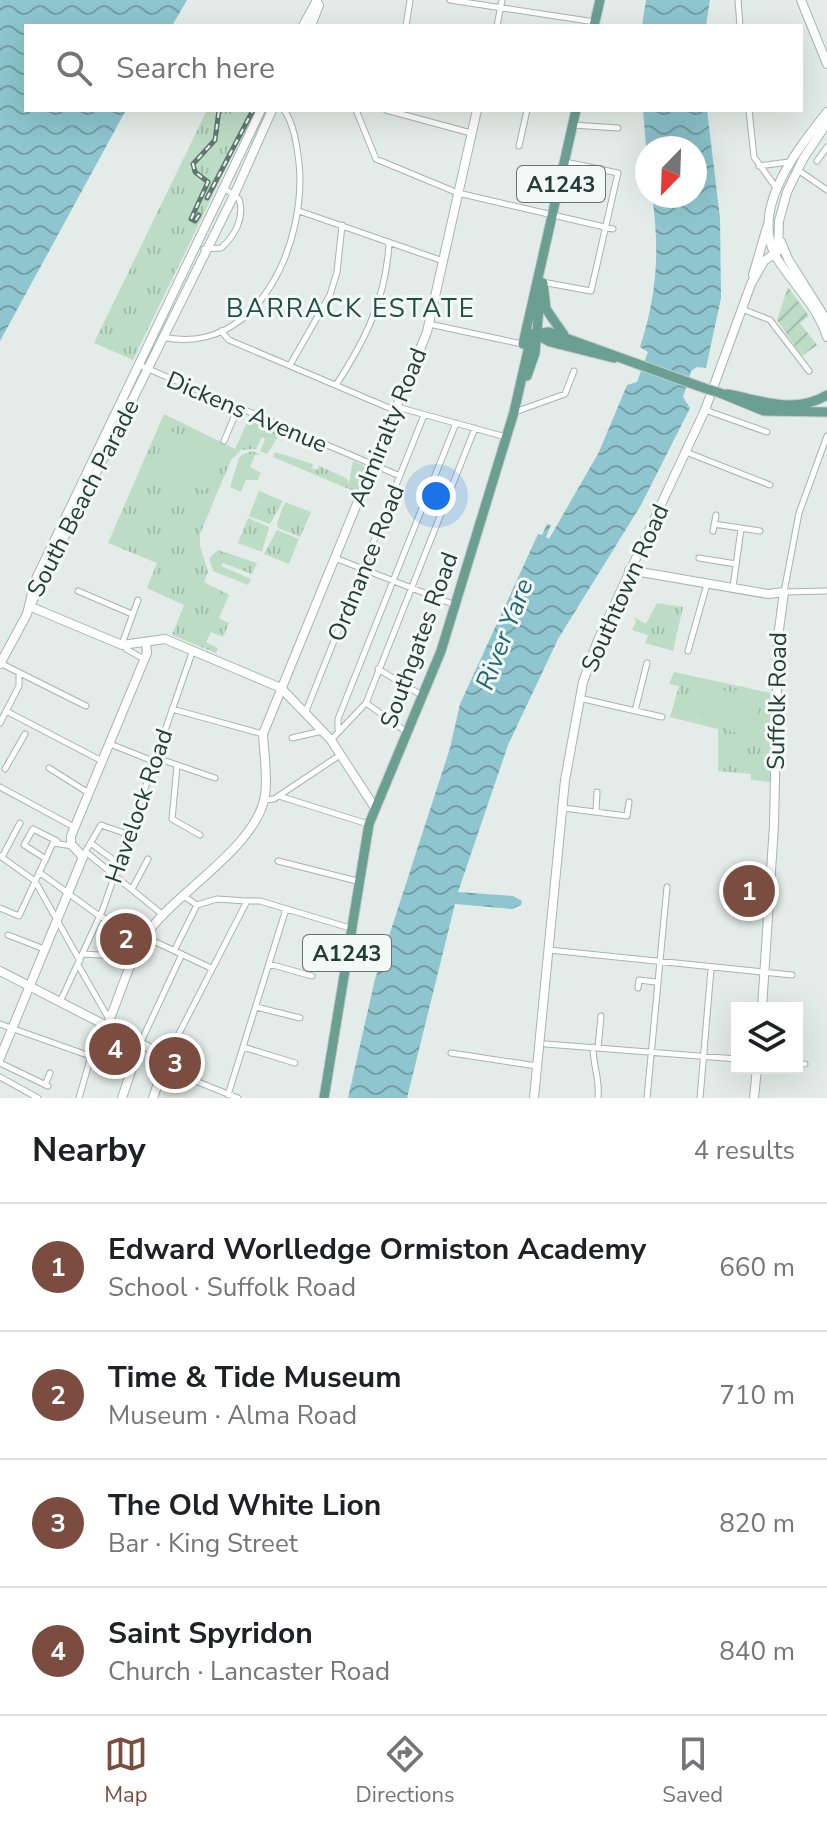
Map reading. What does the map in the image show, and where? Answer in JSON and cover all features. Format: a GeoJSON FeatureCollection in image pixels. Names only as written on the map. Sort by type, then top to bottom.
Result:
{"type":"FeatureCollection","features":[{"type":"Feature","properties":{"kind":"main road"},"geometry":{"type":"LineString","coordinates":[[594,24],[600,0]]}},
{"type":"Feature","properties":{"kind":"main road","name":"A1243"},"geometry":{"type":"LineString","coordinates":[[506,437],[535,334],[544,258],[576,112]]}},
{"type":"Feature","properties":{"kind":"main road"},"geometry":{"type":"LineString","coordinates":[[540,282],[550,320],[570,339]]}},
{"type":"Feature","properties":{"kind":"main road","name":"A1243"},"geometry":{"type":"LineString","coordinates":[[532,347],[529,320],[540,282]]}},
{"type":"Feature","properties":{"kind":"main road","name":"A1243"},"geometry":{"type":"LineString","coordinates":[[529,320],[535,334]]}},
{"type":"Feature","properties":{"kind":"main road"},"geometry":{"type":"LineString","coordinates":[[535,334],[543,331],[570,339],[764,411],[827,412]]}},
{"type":"Feature","properties":{"kind":"main road"},"geometry":{"type":"LineString","coordinates":[[535,334],[550,342],[621,359]]}},
{"type":"Feature","properties":{"kind":"main road"},"geometry":{"type":"LineString","coordinates":[[532,347],[550,342]]}},
{"type":"Feature","properties":{"kind":"main road"},"geometry":{"type":"LineString","coordinates":[[720,393],[781,405],[803,404],[827,395]]}},
{"type":"Feature","properties":{"kind":"main road","name":"Southgates Road"},"geometry":{"type":"LineString","coordinates":[[375,808],[423,696],[455,605],[506,437]]}},
{"type":"Feature","properties":{"kind":"main road","name":"A1243"},"geometry":{"type":"LineString","coordinates":[[324,1098],[340,1016],[357,881],[375,808]]}},
{"type":"Feature","properties":{"kind":"street"},"geometry":{"type":"LineString","coordinates":[[304,24],[319,0]]}},
{"type":"Feature","properties":{"kind":"street"},"geometry":{"type":"LineString","coordinates":[[312,24],[319,0]]}},
{"type":"Feature","properties":{"kind":"street"},"geometry":{"type":"LineString","coordinates":[[406,24],[410,0]]}},
{"type":"Feature","properties":{"kind":"street"},"geometry":{"type":"LineString","coordinates":[[450,0],[594,24]]}},
{"type":"Feature","properties":{"kind":"street"},"geometry":{"type":"LineString","coordinates":[[497,24],[502,0]]}},
{"type":"Feature","properties":{"kind":"street"},"geometry":{"type":"LineString","coordinates":[[738,0],[740,24]]}},
{"type":"Feature","properties":{"kind":"street"},"geometry":{"type":"LineString","coordinates":[[805,1],[827,64]]}},
{"type":"Feature","properties":{"kind":"street","name":"South Beach Parade"},"geometry":{"type":"LineString","coordinates":[[159,335],[196,245],[260,112]]}},
{"type":"Feature","properties":{"kind":"street","name":"South Beach Parade"},"geometry":{"type":"LineString","coordinates":[[0,664],[29,606],[35,581],[159,335],[235,193],[271,112]]}},
{"type":"Feature","properties":{"kind":"street"},"geometry":{"type":"LineString","coordinates":[[159,335],[188,341],[221,331],[254,305],[275,281],[289,254],[299,211],[298,154],[285,112]]}},
{"type":"Feature","properties":{"kind":"street"},"geometry":{"type":"LineString","coordinates":[[357,112],[372,157],[458,193],[613,229]]}},
{"type":"Feature","properties":{"kind":"street"},"geometry":{"type":"LineString","coordinates":[[393,112],[472,133]]}},
{"type":"Feature","properties":{"kind":"street","name":"Admiralty Road"},"geometry":{"type":"LineString","coordinates":[[263,734],[429,324],[477,112]]}},
{"type":"Feature","properties":{"kind":"street"},"geometry":{"type":"LineString","coordinates":[[519,146],[527,112]]}},
{"type":"Feature","properties":{"kind":"street"},"geometry":{"type":"LineString","coordinates":[[749,112],[758,166],[778,191]]}},
{"type":"Feature","properties":{"kind":"street","name":"Southtown Road"},"geometry":{"type":"LineString","coordinates":[[534,1098],[562,808],[579,698],[598,640],[705,410],[742,309],[789,162],[827,112]]}},
{"type":"Feature","properties":{"kind":"street"},"geometry":{"type":"LineString","coordinates":[[775,252],[780,237],[781,210],[797,170],[827,123]]}},
{"type":"Feature","properties":{"kind":"street"},"geometry":{"type":"LineString","coordinates":[[573,125],[618,128]]}},
{"type":"Feature","properties":{"kind":"street"},"geometry":{"type":"LineString","coordinates":[[817,161],[827,147]]}},
{"type":"Feature","properties":{"kind":"street"},"geometry":{"type":"LineString","coordinates":[[540,282],[591,291],[618,173],[565,162]]}},
{"type":"Feature","properties":{"kind":"street"},"geometry":{"type":"LineString","coordinates":[[758,166],[766,168],[789,162]]}},
{"type":"Feature","properties":{"kind":"street"},"geometry":{"type":"LineString","coordinates":[[797,170],[827,190]]}},
{"type":"Feature","properties":{"kind":"street"},"geometry":{"type":"LineString","coordinates":[[224,188],[235,193]]}},
{"type":"Feature","properties":{"kind":"street","name":"South Beach Parade"},"geometry":{"type":"LineString","coordinates":[[206,250],[221,248],[234,234],[242,210],[235,193]]}},
{"type":"Feature","properties":{"kind":"street"},"geometry":{"type":"LineString","coordinates":[[299,211],[443,261]]}},
{"type":"Feature","properties":{"kind":"street"},"geometry":{"type":"LineString","coordinates":[[769,223],[775,252],[812,307],[827,337]]}},
{"type":"Feature","properties":{"kind":"street"},"geometry":{"type":"LineString","coordinates":[[290,365],[330,295],[337,272],[342,225]]}},
{"type":"Feature","properties":{"kind":"street"},"geometry":{"type":"LineString","coordinates":[[780,237],[788,259],[827,321]]}},
{"type":"Feature","properties":{"kind":"street"},"geometry":{"type":"LineString","coordinates":[[336,385],[360,348],[379,307],[389,243]]}},
{"type":"Feature","properties":{"kind":"street"},"geometry":{"type":"LineString","coordinates":[[196,245],[206,250]]}},
{"type":"Feature","properties":{"kind":"street"},"geometry":{"type":"LineString","coordinates":[[775,252],[788,259]]}},
{"type":"Feature","properties":{"kind":"street","name":"Southtown Road"},"geometry":{"type":"LineString","coordinates":[[752,279],[764,261],[775,252]]}},
{"type":"Feature","properties":{"kind":"street"},"geometry":{"type":"LineString","coordinates":[[742,309],[770,320],[801,366],[809,371]]}},
{"type":"Feature","properties":{"kind":"street"},"geometry":{"type":"LineString","coordinates":[[429,324],[532,347]]}},
{"type":"Feature","properties":{"kind":"street"},"geometry":{"type":"LineString","coordinates":[[221,331],[229,340],[395,408],[506,437]]}},
{"type":"Feature","properties":{"kind":"street","name":"Dickens Avenue"},"geometry":{"type":"LineString","coordinates":[[143,367],[400,476]]}},
{"type":"Feature","properties":{"kind":"street"},"geometry":{"type":"LineString","coordinates":[[514,409],[565,394],[574,371]]}},
{"type":"Feature","properties":{"kind":"street"},"geometry":{"type":"LineString","coordinates":[[224,441],[238,408]]}},
{"type":"Feature","properties":{"kind":"street"},"geometry":{"type":"LineString","coordinates":[[705,410],[766,432]]}},
{"type":"Feature","properties":{"kind":"street","name":"Ordnance Road"},"geometry":{"type":"LineString","coordinates":[[306,711],[424,415]]}},
{"type":"Feature","properties":{"kind":"street"},"geometry":{"type":"LineString","coordinates":[[338,729],[338,719],[456,423]]}},
{"type":"Feature","properties":{"kind":"street"},"geometry":{"type":"LineString","coordinates":[[331,740],[338,729],[366,703],[475,428]]}},
{"type":"Feature","properties":{"kind":"street","name":"Suffolk Road"},"geometry":{"type":"LineString","coordinates":[[762,1002],[774,825],[778,637],[796,522],[827,436]]}},
{"type":"Feature","properties":{"kind":"street"},"geometry":{"type":"LineString","coordinates":[[686,452],[770,485]]}},
{"type":"Feature","properties":{"kind":"street"},"geometry":{"type":"LineString","coordinates":[[716,515],[714,528],[760,531]]}},
{"type":"Feature","properties":{"kind":"street"},"geometry":{"type":"LineString","coordinates":[[733,588],[741,529]]}},
{"type":"Feature","properties":{"kind":"street"},"geometry":{"type":"LineString","coordinates":[[709,560],[711,551]]}},
{"type":"Feature","properties":{"kind":"street"},"geometry":{"type":"LineString","coordinates":[[334,558],[455,605]]}},
{"type":"Feature","properties":{"kind":"street"},"geometry":{"type":"LineString","coordinates":[[699,558],[736,564]]}},
{"type":"Feature","properties":{"kind":"street"},"geometry":{"type":"LineString","coordinates":[[629,570],[768,594],[827,591]]}},
{"type":"Feature","properties":{"kind":"street"},"geometry":{"type":"LineString","coordinates":[[688,651],[707,583]]}},
{"type":"Feature","properties":{"kind":"street"},"geometry":{"type":"LineString","coordinates":[[78,591],[132,614]]}},
{"type":"Feature","properties":{"kind":"street"},"geometry":{"type":"LineString","coordinates":[[123,645],[138,600]]}},
{"type":"Feature","properties":{"kind":"street"},"geometry":{"type":"LineString","coordinates":[[29,606],[123,645],[145,659]]}},
{"type":"Feature","properties":{"kind":"street"},"geometry":{"type":"LineString","coordinates":[[123,645],[164,639],[281,688],[324,731],[375,808]]}},
{"type":"Feature","properties":{"kind":"street"},"geometry":{"type":"LineString","coordinates":[[74,847],[71,836],[74,827],[145,659],[146,642]]}},
{"type":"Feature","properties":{"kind":"street","name":"Havelock Road"},"geometry":{"type":"LineString","coordinates":[[60,1003],[100,917],[193,650]]}},
{"type":"Feature","properties":{"kind":"street"},"geometry":{"type":"LineString","coordinates":[[635,711],[647,663]]}},
{"type":"Feature","properties":{"kind":"street"},"geometry":{"type":"LineString","coordinates":[[0,664],[19,676],[29,676],[86,706]]}},
{"type":"Feature","properties":{"kind":"street"},"geometry":{"type":"LineString","coordinates":[[378,669],[423,696]]}},
{"type":"Feature","properties":{"kind":"street"},"geometry":{"type":"LineString","coordinates":[[0,723],[19,686],[19,676]]}},
{"type":"Feature","properties":{"kind":"street"},"geometry":{"type":"LineString","coordinates":[[579,698],[662,717]]}},
{"type":"Feature","properties":{"kind":"street"},"geometry":{"type":"LineString","coordinates":[[366,703],[408,733]]}},
{"type":"Feature","properties":{"kind":"street"},"geometry":{"type":"LineString","coordinates":[[79,1098],[90,1056],[145,938],[182,895],[234,847],[264,800],[263,734],[172,709]]}},
{"type":"Feature","properties":{"kind":"street"},"geometry":{"type":"LineString","coordinates":[[6,711],[103,762]]}},
{"type":"Feature","properties":{"kind":"street"},"geometry":{"type":"LineString","coordinates":[[3,772],[31,724]]}},
{"type":"Feature","properties":{"kind":"street"},"geometry":{"type":"LineString","coordinates":[[292,738],[324,731]]}},
{"type":"Feature","properties":{"kind":"street"},"geometry":{"type":"LineString","coordinates":[[110,744],[215,778]]}},
{"type":"Feature","properties":{"kind":"street"},"geometry":{"type":"LineString","coordinates":[[264,800],[279,796],[341,755]]}},
{"type":"Feature","properties":{"kind":"street"},"geometry":{"type":"LineString","coordinates":[[177,766],[172,819],[200,835]]}},
{"type":"Feature","properties":{"kind":"street"},"geometry":{"type":"LineString","coordinates":[[49,768],[87,792]]}},
{"type":"Feature","properties":{"kind":"street"},"geometry":{"type":"LineString","coordinates":[[0,787],[74,827]]}},
{"type":"Feature","properties":{"kind":"street"},"geometry":{"type":"LineString","coordinates":[[596,812],[597,792]]}},
{"type":"Feature","properties":{"kind":"street"},"geometry":{"type":"LineString","coordinates":[[279,796],[369,824]]}},
{"type":"Feature","properties":{"kind":"street"},"geometry":{"type":"LineString","coordinates":[[562,808],[627,816],[629,802]]}},
{"type":"Feature","properties":{"kind":"street"},"geometry":{"type":"LineString","coordinates":[[20,823],[1,856],[35,881],[79,963],[105,1024]]}},
{"type":"Feature","properties":{"kind":"street"},"geometry":{"type":"LineString","coordinates":[[50,1073],[47,1086],[0,1057],[68,893],[101,825],[127,834]]}},
{"type":"Feature","properties":{"kind":"street"},"geometry":{"type":"LineString","coordinates":[[46,859],[24,845],[33,829],[85,854],[163,915]]}},
{"type":"Feature","properties":{"kind":"street"},"geometry":{"type":"LineString","coordinates":[[0,908],[16,917],[53,843],[58,841]]}},
{"type":"Feature","properties":{"kind":"street"},"geometry":{"type":"LineString","coordinates":[[92,844],[119,864]]}},
{"type":"Feature","properties":{"kind":"street"},"geometry":{"type":"LineString","coordinates":[[132,889],[148,859]]}},
{"type":"Feature","properties":{"kind":"street"},"geometry":{"type":"LineString","coordinates":[[278,861],[357,881]]}},
{"type":"Feature","properties":{"kind":"street"},"geometry":{"type":"LineString","coordinates":[[39,872],[100,917],[211,968]]}},
{"type":"Feature","properties":{"kind":"street"},"geometry":{"type":"LineString","coordinates":[[647,1098],[657,964],[667,887]]}},
{"type":"Feature","properties":{"kind":"street"},"geometry":{"type":"LineString","coordinates":[[182,895],[197,905]]}},
{"type":"Feature","properties":{"kind":"street"},"geometry":{"type":"LineString","coordinates":[[175,949],[197,905],[217,899],[260,901],[350,928]]}},
{"type":"Feature","properties":{"kind":"street"},"geometry":{"type":"LineString","coordinates":[[153,1098],[167,1057],[246,902]]}},
{"type":"Feature","properties":{"kind":"street"},"geometry":{"type":"LineString","coordinates":[[163,1068],[234,1097],[243,1047],[286,909]]}},
{"type":"Feature","properties":{"kind":"street"},"geometry":{"type":"LineString","coordinates":[[8,935],[44,949]]}},
{"type":"Feature","properties":{"kind":"street"},"geometry":{"type":"LineString","coordinates":[[549,950],[657,964],[792,975]]}},
{"type":"Feature","properties":{"kind":"street"},"geometry":{"type":"LineString","coordinates":[[83,954],[135,957]]}},
{"type":"Feature","properties":{"kind":"street"},"geometry":{"type":"LineString","coordinates":[[122,1098],[140,1044],[182,954]]}},
{"type":"Feature","properties":{"kind":"street"},"geometry":{"type":"LineString","coordinates":[[269,964],[312,976]]}},
{"type":"Feature","properties":{"kind":"street"},"geometry":{"type":"LineString","coordinates":[[700,1098],[711,969]]}},
{"type":"Feature","properties":{"kind":"street"},"geometry":{"type":"LineString","coordinates":[[0,971],[167,1057]]}},
{"type":"Feature","properties":{"kind":"street"},"geometry":{"type":"LineString","coordinates":[[638,988],[639,980],[656,982]]}},
{"type":"Feature","properties":{"kind":"street"},"geometry":{"type":"LineString","coordinates":[[256,1007],[300,1018]]}},
{"type":"Feature","properties":{"kind":"street"},"geometry":{"type":"LineString","coordinates":[[598,1098],[600,1079],[593,1063],[601,1016]]}},
{"type":"Feature","properties":{"kind":"street"},"geometry":{"type":"LineString","coordinates":[[0,1024],[131,1072]]}},
{"type":"Feature","properties":{"kind":"street"},"geometry":{"type":"LineString","coordinates":[[546,1044],[731,1058]]}},
{"type":"Feature","properties":{"kind":"street"},"geometry":{"type":"LineString","coordinates":[[243,1047],[295,1063]]}},
{"type":"Feature","properties":{"kind":"street"},"geometry":{"type":"LineString","coordinates":[[451,1053],[537,1066]]}},
{"type":"Feature","properties":{"kind":"street"},"geometry":{"type":"LineString","coordinates":[[754,1098],[756,1074]]}},
{"type":"Feature","properties":{"kind":"street"},"geometry":{"type":"LineString","coordinates":[[0,1077],[38,1098]]}},
{"type":"Feature","properties":{"kind":"green space"},"geometry":{"type":"Polygon","coordinates":[[[206,112],[253,112],[133,360],[94,343],[206,112]]]}},
{"type":"Feature","properties":{"kind":"green space"},"geometry":{"type":"Polygon","coordinates":[[[788,287],[809,316],[800,323],[817,345],[802,356],[777,320],[788,287]]]}},
{"type":"Feature","properties":{"kind":"green space"},"geometry":{"type":"Polygon","coordinates":[[[164,414],[235,449],[249,418],[281,432],[267,454],[260,451],[265,439],[262,437],[256,449],[241,450],[231,460],[200,534],[200,546],[208,572],[204,582],[229,595],[219,618],[229,623],[223,637],[211,632],[206,642],[218,648],[216,653],[172,635],[184,605],[147,588],[157,563],[108,543],[164,414]]]}},
{"type":"Feature","properties":{"kind":"green space"},"geometry":{"type":"Polygon","coordinates":[[[168,430],[222,452],[205,491],[152,468],[168,430]]]}},
{"type":"Feature","properties":{"kind":"green space"},"geometry":{"type":"Polygon","coordinates":[[[252,451],[261,455],[255,455],[250,467],[261,473],[258,480],[246,480],[241,492],[230,487],[240,456],[252,451]]]}},
{"type":"Feature","properties":{"kind":"green space"},"geometry":{"type":"Polygon","coordinates":[[[275,452],[313,464],[312,468],[317,470],[319,466],[346,478],[349,483],[353,461],[367,467],[356,492],[273,457],[275,452]]]}},
{"type":"Feature","properties":{"kind":"green space"},"geometry":{"type":"Polygon","coordinates":[[[259,491],[283,501],[270,524],[249,516],[259,491]]]}},
{"type":"Feature","properties":{"kind":"green space"},"geometry":{"type":"Polygon","coordinates":[[[285,502],[311,512],[300,537],[278,528],[285,502]]]}},
{"type":"Feature","properties":{"kind":"green space"},"geometry":{"type":"Polygon","coordinates":[[[248,518],[269,527],[262,552],[238,543],[248,518]]]}},
{"type":"Feature","properties":{"kind":"green space"},"geometry":{"type":"Polygon","coordinates":[[[277,530],[299,539],[289,564],[264,554],[277,530]]]}},
{"type":"Feature","properties":{"kind":"green space"},"geometry":{"type":"Polygon","coordinates":[[[218,550],[257,563],[252,574],[223,563],[221,566],[251,579],[248,585],[213,571],[209,558],[218,550]]]}},
{"type":"Feature","properties":{"kind":"green space"},"geometry":{"type":"Polygon","coordinates":[[[657,603],[683,607],[673,651],[645,643],[648,635],[632,630],[636,622],[634,617],[646,624],[657,603]]]}},
{"type":"Feature","properties":{"kind":"green space"},"geometry":{"type":"Polygon","coordinates":[[[674,672],[771,693],[770,782],[751,780],[751,774],[718,771],[718,729],[670,717],[679,686],[669,684],[674,672]]]}},
{"type":"Feature","properties":{"kind":"green space"},"geometry":{"type":"Polygon","coordinates":[[[691,682],[731,692],[725,719],[685,709],[691,682]]]}},
{"type":"Feature","properties":{"kind":"green space"},"geometry":{"type":"Polygon","coordinates":[[[735,690],[762,696],[753,736],[726,730],[735,690]]]}},
{"type":"Feature","properties":{"kind":"water"},"geometry":{"type":"Polygon","coordinates":[[[0,0],[187,0],[173,24],[24,24],[24,112],[125,112],[0,341],[0,0]]]}},
{"type":"Feature","properties":{"kind":"water"},"geometry":{"type":"Polygon","coordinates":[[[646,0],[710,0],[706,24],[642,24],[646,0]]]}},
{"type":"Feature","properties":{"kind":"water","name":"River Yare"},"geometry":{"type":"Polygon","coordinates":[[[643,112],[707,112],[720,218],[721,298],[706,368],[697,367],[691,371],[683,397],[690,408],[641,505],[558,639],[508,745],[458,892],[513,896],[522,901],[521,905],[512,909],[455,904],[407,1098],[348,1098],[375,979],[450,748],[460,704],[538,534],[542,535],[547,524],[551,525],[546,537],[549,539],[599,452],[627,385],[637,382],[648,352],[640,347],[650,309],[656,235],[653,208],[707,208],[707,136],[645,136],[643,112]]]}},
{"type":"Feature","properties":{"kind":"railway"},"geometry":{"type":"LineString","coordinates":[[199,215],[195,221],[191,219],[208,182],[195,172],[193,164],[215,140],[219,112]]}},
{"type":"Feature","properties":{"kind":"railway"},"geometry":{"type":"LineString","coordinates":[[207,198],[252,112]]}},
{"type":"Feature","properties":{"kind":"place","name":"Edward Worlledge Ormiston Academy"},"geometry":{"type":"Point","coordinates":[749,891]}},
{"type":"Feature","properties":{"kind":"place","name":"Time & Tide Museum"},"geometry":{"type":"Point","coordinates":[126,939]}},
{"type":"Feature","properties":{"kind":"place","name":"Saint Spyridon"},"geometry":{"type":"Point","coordinates":[115,1049]}},
{"type":"Feature","properties":{"kind":"place","name":"The Old White Lion"},"geometry":{"type":"Point","coordinates":[175,1063]}},
{"type":"Feature","properties":{"kind":"district","name":"BARRACK ESTATE"},"geometry":{"type":"Point","coordinates":[351,308]}}]}
